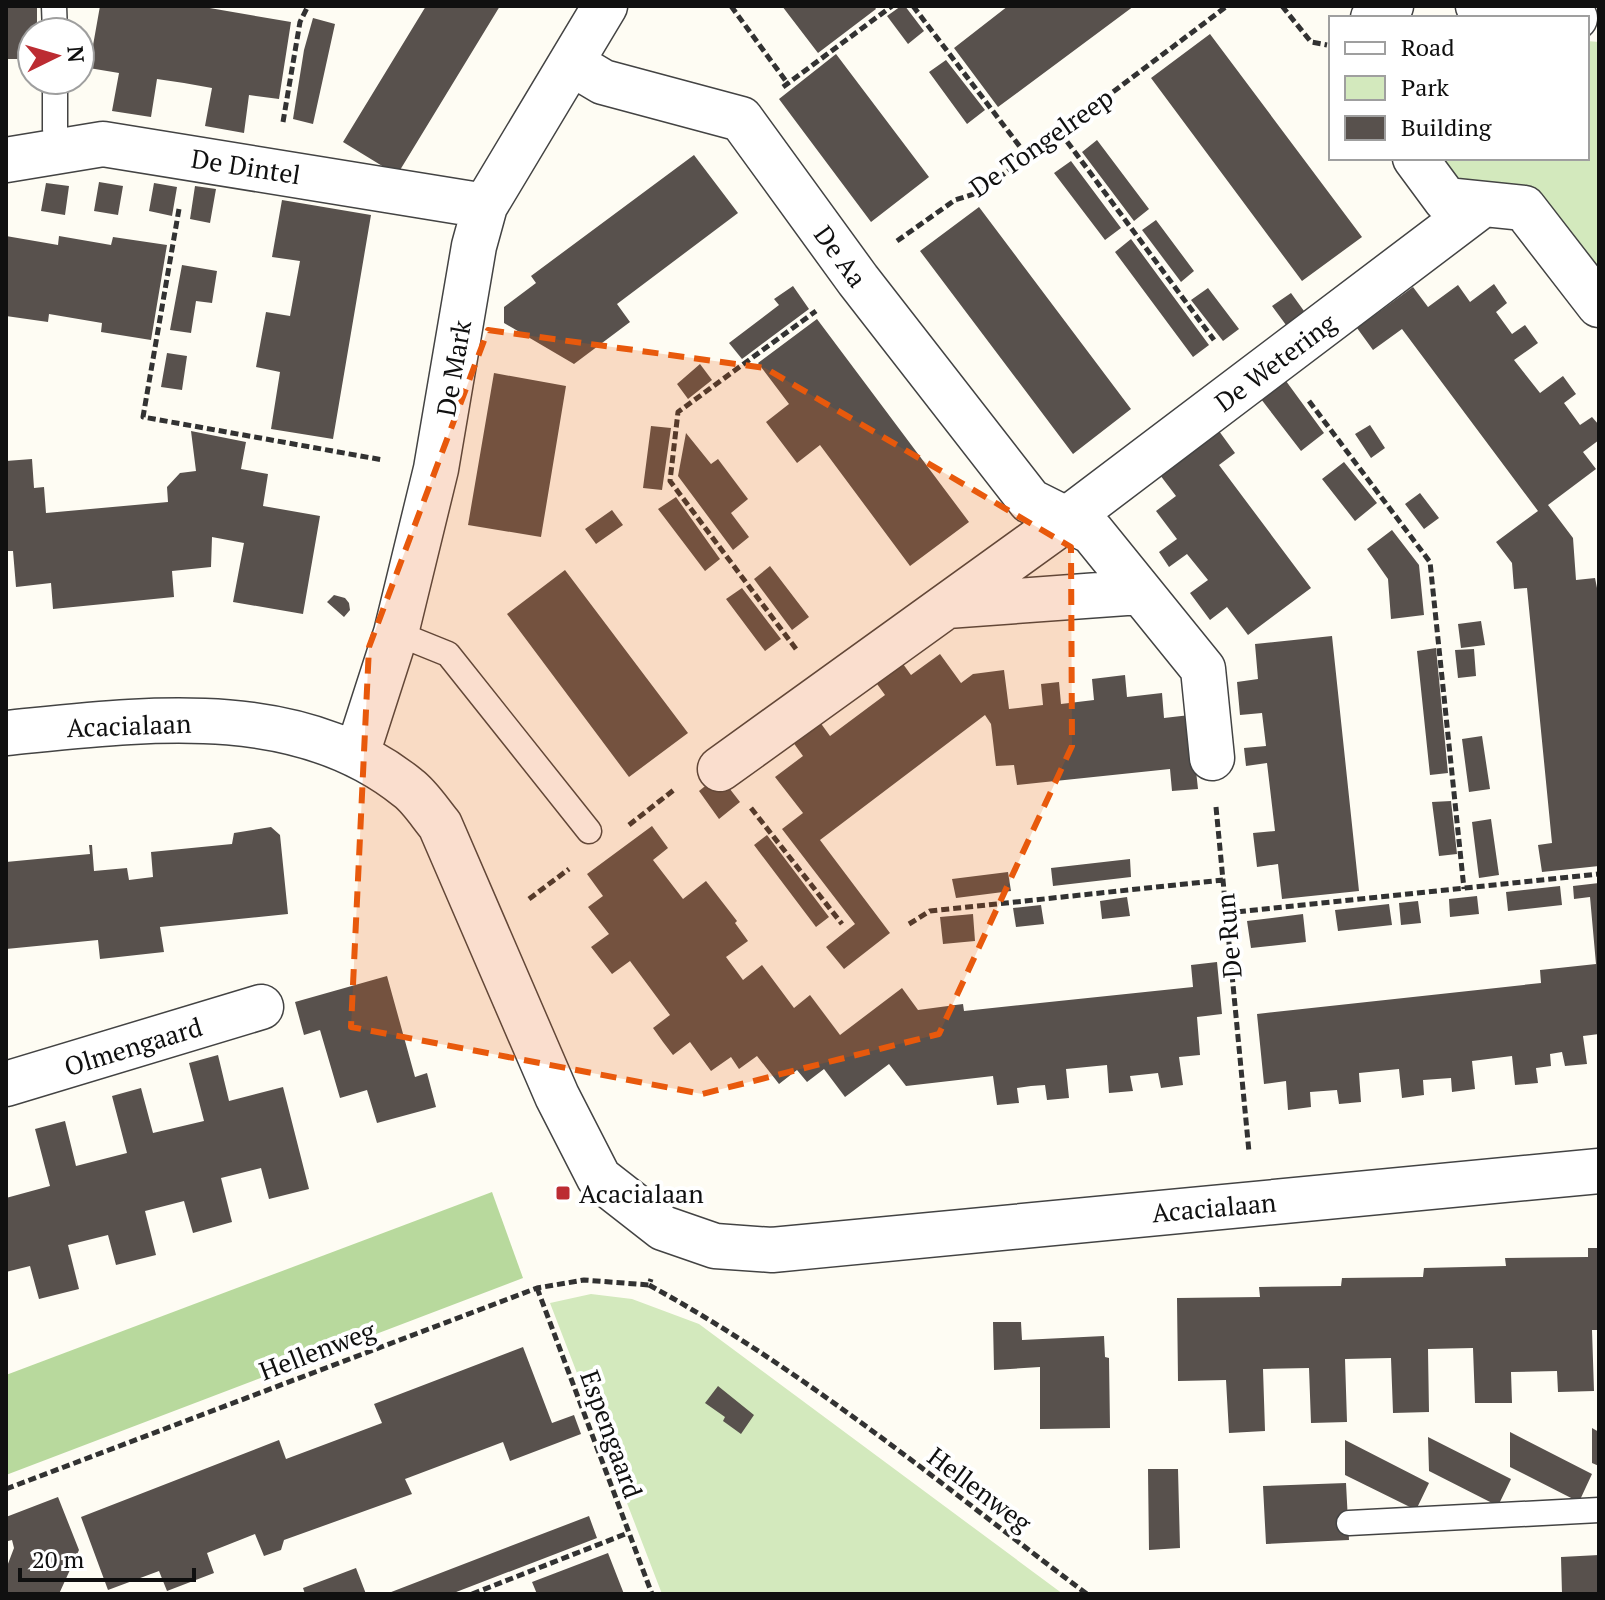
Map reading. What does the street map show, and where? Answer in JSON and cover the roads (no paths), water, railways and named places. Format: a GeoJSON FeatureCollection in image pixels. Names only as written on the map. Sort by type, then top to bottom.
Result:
{"type":"FeatureCollection","features":[{"type":"Feature","properties":{"kind":"street","name":"De Mark"},"geometry":{"type":"LineString","coordinates":[[357,754],[396,633],[436,469],[474,246],[485,206],[605,6]]}},
{"type":"Feature","properties":{"kind":"street"},"geometry":{"type":"LineString","coordinates":[[1478,6],[1559,16]]}},
{"type":"Feature","properties":{"kind":"street","name":"De Aa"},"geometry":{"type":"LineString","coordinates":[[571,63],[603,82],[741,119],[855,276],[1030,501],[1067,519]]}},
{"type":"Feature","properties":{"kind":"street","name":"De Dintel"},"geometry":{"type":"LineString","coordinates":[[6,160],[103,144],[485,206]]}},
{"type":"Feature","properties":{"kind":"street"},"geometry":{"type":"LineString","coordinates":[[1416,160],[1446,200],[1524,208],[1599,305]]}},
{"type":"Feature","properties":{"kind":"street","name":"De Wetering"},"geometry":{"type":"LineString","coordinates":[[720,769],[1067,519],[1482,205]]}},
{"type":"Feature","properties":{"kind":"street"},"geometry":{"type":"LineString","coordinates":[[1067,519],[1092,532],[1203,669],[1212,758]]}},
{"type":"Feature","properties":{"kind":"street"},"geometry":{"type":"LineString","coordinates":[[947,606],[1140,592]]}},
{"type":"Feature","properties":{"kind":"street","name":"Acacialaan"},"geometry":{"type":"LineString","coordinates":[[6,733],[161,719],[241,724],[307,735],[357,754],[409,789],[440,825],[557,1096],[599,1178],[663,1228],[715,1246],[772,1250],[1599,1171]]}},
{"type":"Feature","properties":{"kind":"street","name":"Olmengaard"},"geometry":{"type":"LineString","coordinates":[[6,1084],[261,1007]]}},
{"type":"Feature","properties":{"kind":"lane"},"geometry":{"type":"LineString","coordinates":[[55,96],[58,152]]}},
{"type":"Feature","properties":{"kind":"lane"},"geometry":{"type":"LineString","coordinates":[[396,633],[448,654],[589,831]]}},
{"type":"Feature","properties":{"kind":"lane"},"geometry":{"type":"LineString","coordinates":[[1349,1523],[1599,1510]]}},
{"type":"Feature","properties":{"kind":"place","name":"Acacialaan"},"geometry":{"type":"Point","coordinates":[563,1193]}}]}
